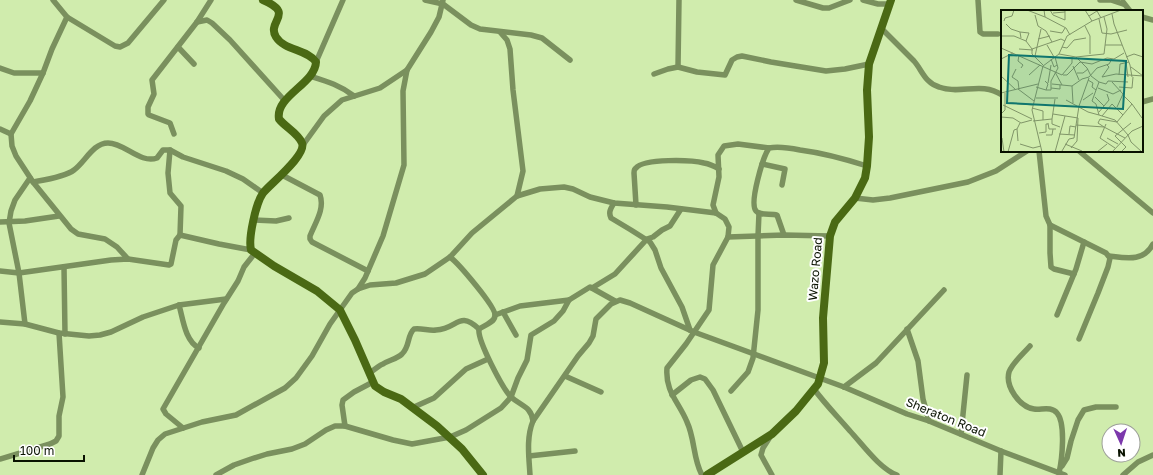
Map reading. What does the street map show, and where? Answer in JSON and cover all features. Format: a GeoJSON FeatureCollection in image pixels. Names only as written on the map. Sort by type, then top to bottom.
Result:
{"type":"FeatureCollection","features":[{"type":"Feature","properties":{"kind":"street"},"geometry":{"type":"LineString","coordinates":[[53,0],[67,17],[115,46],[123,47],[164,0]]}},
{"type":"Feature","properties":{"kind":"street"},"geometry":{"type":"LineString","coordinates":[[174,134],[170,123],[149,115],[147,109],[154,94],[152,80],[197,22],[211,0]]}},
{"type":"Feature","properties":{"kind":"street"},"geometry":{"type":"LineString","coordinates":[[263,0],[275,5],[278,8],[279,13],[274,32],[276,37],[281,42],[310,56],[316,62]]}},
{"type":"Feature","properties":{"kind":"street"},"geometry":{"type":"LineString","coordinates":[[303,145],[300,139],[278,119],[279,110],[285,101],[310,76],[316,66],[316,62],[343,0]]}},
{"type":"Feature","properties":{"kind":"street"},"geometry":{"type":"LineString","coordinates":[[425,0],[443,2],[471,25],[480,29],[539,36],[545,39],[570,60]]}},
{"type":"Feature","properties":{"kind":"street"},"geometry":{"type":"LineString","coordinates":[[678,67],[679,0]]}},
{"type":"Feature","properties":{"kind":"street"},"geometry":{"type":"LineString","coordinates":[[796,0],[823,8],[829,8],[850,0]]}},
{"type":"Feature","properties":{"kind":"street"},"geometry":{"type":"LineString","coordinates":[[863,0],[878,4],[890,2]]}},
{"type":"Feature","properties":{"kind":"street"},"geometry":{"type":"LineString","coordinates":[[978,0],[980,32],[983,34],[998,34]]}},
{"type":"Feature","properties":{"kind":"street"},"geometry":{"type":"LineString","coordinates":[[1100,0],[1123,2],[1129,10]]}},
{"type":"Feature","properties":{"kind":"street"},"geometry":{"type":"LineString","coordinates":[[142,475],[152,448],[165,434],[202,422],[236,415],[285,388],[306,367],[330,324],[352,293],[358,288],[368,271],[383,236],[404,165],[403,90],[407,70],[439,17],[443,2]]}},
{"type":"Feature","properties":{"kind":"street","name":"Wazo Road"},"geometry":{"type":"LineString","coordinates":[[711,474],[772,434],[796,411],[814,390],[820,378],[824,363],[823,318],[830,236],[835,222],[855,198],[865,178],[869,137],[869,64],[890,2]]}},
{"type":"Feature","properties":{"kind":"street"},"geometry":{"type":"LineString","coordinates":[[1143,16],[1153,20]]}},
{"type":"Feature","properties":{"kind":"street"},"geometry":{"type":"LineString","coordinates":[[67,17],[24,113],[11,134],[12,146],[16,156],[31,180],[71,229],[78,234],[105,239],[117,247],[128,259]]}},
{"type":"Feature","properties":{"kind":"street"},"geometry":{"type":"LineString","coordinates":[[197,22],[207,20],[212,23],[230,40],[285,101]]}},
{"type":"Feature","properties":{"kind":"street"},"geometry":{"type":"LineString","coordinates":[[881,28],[915,63],[926,79],[932,84],[944,88],[962,90],[985,88],[1001,94]]}},
{"type":"Feature","properties":{"kind":"street"},"geometry":{"type":"LineString","coordinates":[[500,32],[507,40],[510,49],[518,133],[523,163],[523,171],[517,196]]}},
{"type":"Feature","properties":{"kind":"street"},"geometry":{"type":"LineString","coordinates":[[178,47],[194,64]]}},
{"type":"Feature","properties":{"kind":"street"},"geometry":{"type":"LineString","coordinates":[[654,74],[678,67],[697,72],[725,75],[732,60],[742,56],[826,71],[869,64]]}},
{"type":"Feature","properties":{"kind":"street"},"geometry":{"type":"LineString","coordinates":[[0,68],[14,73],[43,73]]}},
{"type":"Feature","properties":{"kind":"street"},"geometry":{"type":"LineString","coordinates":[[183,428],[166,414],[163,409],[226,299],[238,281],[253,251],[250,237],[263,194],[297,158],[303,145],[324,116],[342,100],[380,88],[407,70]]}},
{"type":"Feature","properties":{"kind":"street"},"geometry":{"type":"LineString","coordinates":[[310,76],[334,84],[354,96]]}},
{"type":"Feature","properties":{"kind":"street"},"geometry":{"type":"LineString","coordinates":[[1143,102],[1153,99]]}},
{"type":"Feature","properties":{"kind":"street"},"geometry":{"type":"LineString","coordinates":[[0,129],[11,134]]}},
{"type":"Feature","properties":{"kind":"street"},"geometry":{"type":"LineString","coordinates":[[25,324],[19,273],[9,223],[11,210],[15,200],[31,180],[73,171],[95,148],[107,143],[120,147],[146,160],[157,158],[163,150],[170,150],[183,157],[226,171],[243,180],[263,194]]}},
{"type":"Feature","properties":{"kind":"street"},"geometry":{"type":"LineString","coordinates":[[716,213],[714,205],[719,177],[718,154],[725,145],[738,144],[769,148],[789,148],[838,157],[867,166]]}},
{"type":"Feature","properties":{"kind":"street"},"geometry":{"type":"LineString","coordinates":[[769,148],[762,164],[754,195],[755,208],[756,211],[760,213],[777,215],[784,235]]}},
{"type":"Feature","properties":{"kind":"street"},"geometry":{"type":"LineString","coordinates":[[0,271],[19,273],[128,259],[170,265],[176,240],[180,235],[181,206],[170,193],[168,182],[170,150]]}},
{"type":"Feature","properties":{"kind":"street"},"geometry":{"type":"LineString","coordinates":[[855,198],[873,200],[890,198],[968,182],[996,171],[1025,152]]}},
{"type":"Feature","properties":{"kind":"street"},"geometry":{"type":"LineString","coordinates":[[1039,152],[1044,204],[1046,216],[1050,225],[1051,266],[1054,269],[1074,274]]}},
{"type":"Feature","properties":{"kind":"street"},"geometry":{"type":"LineString","coordinates":[[1079,152],[1153,213]]}},
{"type":"Feature","properties":{"kind":"street"},"geometry":{"type":"LineString","coordinates":[[636,205],[634,169],[637,166],[671,160],[708,164],[719,169]]}},
{"type":"Feature","properties":{"kind":"street"},"geometry":{"type":"LineString","coordinates":[[762,164],[785,169],[782,185]]}},
{"type":"Feature","properties":{"kind":"street"},"geometry":{"type":"LineString","coordinates":[[282,175],[320,195],[322,200],[321,209],[310,236],[310,240],[368,271]]}},
{"type":"Feature","properties":{"kind":"street"},"geometry":{"type":"LineString","coordinates":[[358,288],[370,285],[396,283],[425,274],[450,257],[472,233],[517,196],[540,189],[564,187],[573,188],[590,197],[614,203],[716,213],[725,219],[729,227],[728,237],[713,265],[709,310],[692,331],[667,368],[667,381],[672,395],[687,422],[695,451],[696,466],[702,475]]}},
{"type":"Feature","properties":{"kind":"street"},"geometry":{"type":"LineString","coordinates":[[614,203],[609,215],[611,218],[650,239],[661,268],[682,306],[692,331]]}},
{"type":"Feature","properties":{"kind":"street"},"geometry":{"type":"LineString","coordinates":[[707,212],[714,205]]}},
{"type":"Feature","properties":{"kind":"street"},"geometry":{"type":"LineString","coordinates":[[216,475],[234,465],[251,459],[292,449],[305,444],[326,430],[335,426],[345,426],[412,444],[450,437],[478,424],[501,408],[511,396],[527,360],[531,335],[554,321],[563,311],[569,300],[588,287],[592,288],[615,274],[650,239],[670,226],[681,209]]}},
{"type":"Feature","properties":{"kind":"street"},"geometry":{"type":"LineString","coordinates":[[731,391],[748,372],[754,353],[758,310],[758,236],[760,213]]}},
{"type":"Feature","properties":{"kind":"street"},"geometry":{"type":"LineString","coordinates":[[0,222],[9,223],[59,216]]}},
{"type":"Feature","properties":{"kind":"street"},"geometry":{"type":"LineString","coordinates":[[254,220],[276,220],[289,218]]}},
{"type":"Feature","properties":{"kind":"street"},"geometry":{"type":"LineString","coordinates":[[1050,225],[1109,256],[1131,259],[1146,253],[1153,244]]}},
{"type":"Feature","properties":{"kind":"street"},"geometry":{"type":"LineString","coordinates":[[180,235],[253,251],[317,291],[340,310],[373,382],[378,389],[396,396],[414,407],[450,437],[483,475]]}},
{"type":"Feature","properties":{"kind":"street"},"geometry":{"type":"LineString","coordinates":[[728,237],[784,235],[830,236]]}},
{"type":"Feature","properties":{"kind":"street"},"geometry":{"type":"LineString","coordinates":[[1057,315],[1074,274],[1084,242]]}},
{"type":"Feature","properties":{"kind":"street"},"geometry":{"type":"LineString","coordinates":[[1079,338],[1106,274],[1110,261],[1109,256]]}},
{"type":"Feature","properties":{"kind":"street"},"geometry":{"type":"LineString","coordinates":[[450,257],[488,300],[495,315]]}},
{"type":"Feature","properties":{"kind":"street"},"geometry":{"type":"LineString","coordinates":[[1,457],[50,444],[56,441],[59,436],[59,416],[62,406],[63,385],[62,333],[64,267]]}},
{"type":"Feature","properties":{"kind":"street","name":"Sheraton Road"},"geometry":{"type":"LineString","coordinates":[[592,288],[615,301],[620,300],[630,303],[692,331],[844,387],[907,414],[961,434],[1047,472],[1061,472]]}},
{"type":"Feature","properties":{"kind":"street"},"geometry":{"type":"LineString","coordinates":[[844,387],[876,363],[944,290]]}},
{"type":"Feature","properties":{"kind":"street"},"geometry":{"type":"LineString","coordinates":[[0,322],[25,324],[39,329],[62,333],[89,336],[100,335],[111,332],[154,313],[179,305],[226,299]]}},
{"type":"Feature","properties":{"kind":"street"},"geometry":{"type":"LineString","coordinates":[[478,330],[490,322],[495,315],[520,306],[569,300]]}},
{"type":"Feature","properties":{"kind":"street"},"geometry":{"type":"LineString","coordinates":[[530,475],[529,430],[533,422],[589,343],[593,336],[596,320],[615,301]]}},
{"type":"Feature","properties":{"kind":"street"},"geometry":{"type":"LineString","coordinates":[[179,305],[188,336],[194,345],[199,348]]}},
{"type":"Feature","properties":{"kind":"street"},"geometry":{"type":"LineString","coordinates":[[503,312],[516,335]]}},
{"type":"Feature","properties":{"kind":"street"},"geometry":{"type":"LineString","coordinates":[[370,373],[381,364],[395,359],[403,354],[414,329],[435,330],[451,326],[464,320],[471,322],[478,330],[478,334],[488,359],[496,370],[499,379],[511,396],[526,407],[532,416],[533,422]]}},
{"type":"Feature","properties":{"kind":"street"},"geometry":{"type":"LineString","coordinates":[[907,328],[918,361],[923,399],[929,421]]}},
{"type":"Feature","properties":{"kind":"street"},"geometry":{"type":"LineString","coordinates":[[1030,346],[1011,368],[1009,375],[1010,384],[1014,396],[1024,404],[1034,409],[1052,409],[1056,411],[1061,418],[1061,472]]}},
{"type":"Feature","properties":{"kind":"street"},"geometry":{"type":"LineString","coordinates":[[414,407],[434,398],[466,369],[488,359]]}},
{"type":"Feature","properties":{"kind":"street"},"geometry":{"type":"LineString","coordinates":[[961,434],[967,375]]}},
{"type":"Feature","properties":{"kind":"street"},"geometry":{"type":"LineString","coordinates":[[565,376],[601,392]]}},
{"type":"Feature","properties":{"kind":"street"},"geometry":{"type":"LineString","coordinates":[[672,395],[691,380],[700,378],[705,379],[713,390],[743,452]]}},
{"type":"Feature","properties":{"kind":"street"},"geometry":{"type":"LineString","coordinates":[[345,426],[342,405],[343,400],[354,392],[373,382]]}},
{"type":"Feature","properties":{"kind":"street"},"geometry":{"type":"LineString","coordinates":[[814,390],[873,456],[895,475]]}},
{"type":"Feature","properties":{"kind":"street"},"geometry":{"type":"LineString","coordinates":[[1061,472],[1067,458],[1078,420],[1084,410],[1096,407],[1116,407]]}},
{"type":"Feature","properties":{"kind":"street"},"geometry":{"type":"LineString","coordinates":[[772,434],[763,448],[761,455],[772,475]]}},
{"type":"Feature","properties":{"kind":"street"},"geometry":{"type":"LineString","coordinates":[[529,456],[575,451]]}},
{"type":"Feature","properties":{"kind":"street"},"geometry":{"type":"LineString","coordinates":[[1000,475],[1001,451]]}},
{"type":"Feature","properties":{"kind":"street"},"geometry":{"type":"LineString","coordinates":[[1123,475],[1138,462],[1153,455]]}}]}
